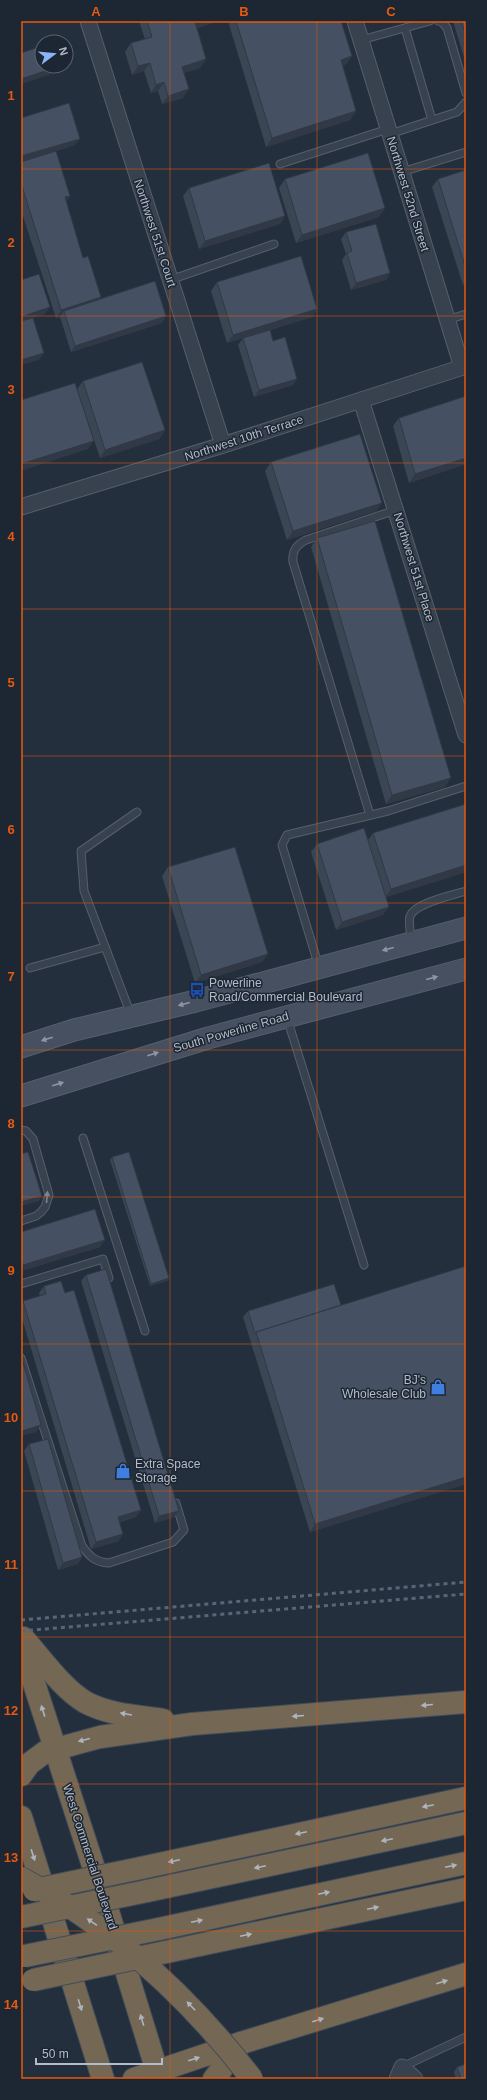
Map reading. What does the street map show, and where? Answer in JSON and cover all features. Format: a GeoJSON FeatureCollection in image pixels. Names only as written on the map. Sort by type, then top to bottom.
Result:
{"type":"FeatureCollection","features":[{"type":"Feature","properties":{"kind":"highway"},"geometry":{"type":"LineString","coordinates":[[21,1636],[64,1685],[86,1702],[122,1714],[192,1724]]}},
{"type":"Feature","properties":{"kind":"highway","name":"West Commercial Boulevard"},"geometry":{"type":"LineString","coordinates":[[21,1643],[110,1918],[157,2071]]}},
{"type":"Feature","properties":{"kind":"highway"},"geometry":{"type":"LineString","coordinates":[[21,1775],[36,1757],[54,1748],[100,1737],[192,1724],[466,1702]]}},
{"type":"Feature","properties":{"kind":"highway"},"geometry":{"type":"LineString","coordinates":[[21,1893],[466,1798]]}},
{"type":"Feature","properties":{"kind":"highway"},"geometry":{"type":"LineString","coordinates":[[21,1817],[103,2079]]}},
{"type":"Feature","properties":{"kind":"highway"},"geometry":{"type":"LineString","coordinates":[[21,1917],[466,1824]]}},
{"type":"Feature","properties":{"kind":"highway"},"geometry":{"type":"LineString","coordinates":[[23,1957],[466,1863]]}},
{"type":"Feature","properties":{"kind":"highway"},"geometry":{"type":"LineString","coordinates":[[21,1878],[66,1904],[135,1954],[191,2007],[223,2042],[252,2079]]}},
{"type":"Feature","properties":{"kind":"highway"},"geometry":{"type":"LineString","coordinates":[[27,1982],[466,1889]]}},
{"type":"Feature","properties":{"kind":"highway"},"geometry":{"type":"LineString","coordinates":[[134,2079],[241,2043],[466,1974]]}},
{"type":"Feature","properties":{"kind":"highway"},"geometry":{"type":"LineString","coordinates":[[214,2079],[241,2043]]}},
{"type":"Feature","properties":{"kind":"main road"},"geometry":{"type":"LineString","coordinates":[[21,1047],[74,1030],[132,1017],[466,928]]}},
{"type":"Feature","properties":{"kind":"main road","name":"South Powerline Road"},"geometry":{"type":"LineString","coordinates":[[21,1096],[150,1055],[286,1016],[466,969]]}},
{"type":"Feature","properties":{"kind":"street","name":"Northwest 51st Court"},"geometry":{"type":"LineString","coordinates":[[88,21],[223,445]]}},
{"type":"Feature","properties":{"kind":"street","name":"Northwest 52nd Street"},"geometry":{"type":"LineString","coordinates":[[355,21],[448,320],[464,366]]}},
{"type":"Feature","properties":{"kind":"street","name":"Northwest 10th Terrace"},"geometry":{"type":"LineString","coordinates":[[21,507],[223,445],[464,366]]}},
{"type":"Feature","properties":{"kind":"street","name":"Northwest 51st Place"},"geometry":{"type":"LineString","coordinates":[[361,400],[466,735]]}},
{"type":"Feature","properties":{"kind":"street"},"geometry":{"type":"LineString","coordinates":[[400,2073],[415,2079]]}},
{"type":"Feature","properties":{"kind":"lane"},"geometry":{"type":"LineString","coordinates":[[361,40],[430,21]]}},
{"type":"Feature","properties":{"kind":"lane"},"geometry":{"type":"LineString","coordinates":[[438,21],[442,22],[447,28],[466,93]]}},
{"type":"Feature","properties":{"kind":"lane"},"geometry":{"type":"LineString","coordinates":[[404,28],[432,120]]}},
{"type":"Feature","properties":{"kind":"lane"},"geometry":{"type":"LineString","coordinates":[[280,164],[457,112],[466,102]]}},
{"type":"Feature","properties":{"kind":"lane"},"geometry":{"type":"LineString","coordinates":[[402,172],[466,152]]}},
{"type":"Feature","properties":{"kind":"lane"},"geometry":{"type":"LineString","coordinates":[[170,280],[274,244]]}},
{"type":"Feature","properties":{"kind":"lane"},"geometry":{"type":"LineString","coordinates":[[448,320],[466,314]]}},
{"type":"Feature","properties":{"kind":"lane"},"geometry":{"type":"LineString","coordinates":[[370,815],[295,569],[292,554],[295,547],[306,540],[396,510]]}},
{"type":"Feature","properties":{"kind":"lane"},"geometry":{"type":"LineString","coordinates":[[319,967],[282,845],[287,835],[388,811],[466,786]]}},
{"type":"Feature","properties":{"kind":"lane"},"geometry":{"type":"LineString","coordinates":[[132,1017],[84,891],[81,850],[137,812]]}},
{"type":"Feature","properties":{"kind":"lane"},"geometry":{"type":"LineString","coordinates":[[411,943],[410,916],[414,910],[421,905],[466,891]]}},
{"type":"Feature","properties":{"kind":"lane"},"geometry":{"type":"LineString","coordinates":[[30,968],[105,947]]}},
{"type":"Feature","properties":{"kind":"lane"},"geometry":{"type":"LineString","coordinates":[[286,1016],[364,1265]]}},
{"type":"Feature","properties":{"kind":"lane"},"geometry":{"type":"LineString","coordinates":[[21,1130],[26,1131],[33,1139],[49,1195],[42,1212],[36,1216],[21,1221]]}},
{"type":"Feature","properties":{"kind":"lane"},"geometry":{"type":"LineString","coordinates":[[83,1138],[146,1331]]}},
{"type":"Feature","properties":{"kind":"lane"},"geometry":{"type":"LineString","coordinates":[[21,1284],[103,1259],[112,1289]]}},
{"type":"Feature","properties":{"kind":"lane"},"geometry":{"type":"LineString","coordinates":[[21,1358],[82,1546],[89,1556],[98,1562],[109,1563],[173,1542],[184,1530],[173,1492]]}},
{"type":"Feature","properties":{"kind":"lane"},"geometry":{"type":"LineString","coordinates":[[400,2073],[466,2037]]}},
{"type":"Feature","properties":{"kind":"building"},"geometry":{"type":"Polygon","coordinates":[[[147,21],[198,21],[195,22],[206,59],[182,67],[189,89],[168,96],[164,82],[156,85],[150,63],[138,66],[131,43],[152,37],[147,21]]]}},
{"type":"Feature","properties":{"kind":"building"},"geometry":{"type":"Polygon","coordinates":[[[236,21],[341,21],[352,56],[341,60],[356,111],[272,138],[236,21]]]}},
{"type":"Feature","properties":{"kind":"building"},"geometry":{"type":"Polygon","coordinates":[[[461,21],[466,21],[466,36],[461,21]]]}},
{"type":"Feature","properties":{"kind":"building"},"geometry":{"type":"Polygon","coordinates":[[[34,49],[34,74],[36,74],[21,79],[21,53],[34,49]]]}},
{"type":"Feature","properties":{"kind":"building"},"geometry":{"type":"Polygon","coordinates":[[[69,103],[80,139],[21,156],[21,118],[69,103]]]}},
{"type":"Feature","properties":{"kind":"building"},"geometry":{"type":"Polygon","coordinates":[[[56,151],[70,196],[65,197],[83,258],[88,256],[101,297],[61,310],[21,183],[21,162],[56,151]]]}},
{"type":"Feature","properties":{"kind":"building"},"geometry":{"type":"Polygon","coordinates":[[[368,153],[385,208],[302,235],[285,179],[368,153]]]}},
{"type":"Feature","properties":{"kind":"building"},"geometry":{"type":"Polygon","coordinates":[[[269,163],[285,216],[205,241],[189,188],[269,163]]]}},
{"type":"Feature","properties":{"kind":"building"},"geometry":{"type":"Polygon","coordinates":[[[466,170],[466,269],[438,179],[466,170]]]}},
{"type":"Feature","properties":{"kind":"building"},"geometry":{"type":"Polygon","coordinates":[[[376,224],[390,273],[356,283],[347,253],[352,251],[346,232],[376,224]]]}},
{"type":"Feature","properties":{"kind":"building"},"geometry":{"type":"Polygon","coordinates":[[[301,256],[317,309],[233,335],[217,282],[301,256]]]}},
{"type":"Feature","properties":{"kind":"building"},"geometry":{"type":"Polygon","coordinates":[[[39,274],[50,307],[21,317],[21,280],[39,274]]]}},
{"type":"Feature","properties":{"kind":"building"},"geometry":{"type":"Polygon","coordinates":[[[155,281],[166,316],[75,346],[64,311],[155,281]]]}},
{"type":"Feature","properties":{"kind":"building"},"geometry":{"type":"Polygon","coordinates":[[[33,318],[44,353],[21,360],[21,321],[33,318]]]}},
{"type":"Feature","properties":{"kind":"building"},"geometry":{"type":"Polygon","coordinates":[[[270,330],[273,341],[285,337],[297,379],[259,390],[243,338],[270,330]]]}},
{"type":"Feature","properties":{"kind":"building"},"geometry":{"type":"Polygon","coordinates":[[[142,362],[165,430],[105,450],[83,381],[142,362]]]}},
{"type":"Feature","properties":{"kind":"building"},"geometry":{"type":"Polygon","coordinates":[[[75,383],[94,441],[21,464],[21,400],[75,383]]]}},
{"type":"Feature","properties":{"kind":"building"},"geometry":{"type":"Polygon","coordinates":[[[466,396],[466,458],[415,474],[399,418],[466,396]]]}},
{"type":"Feature","properties":{"kind":"building"},"geometry":{"type":"Polygon","coordinates":[[[360,434],[382,503],[293,531],[271,462],[360,434]]]}},
{"type":"Feature","properties":{"kind":"building"},"geometry":{"type":"Polygon","coordinates":[[[375,521],[451,778],[392,795],[317,538],[375,521]]]}},
{"type":"Feature","properties":{"kind":"building"},"geometry":{"type":"Polygon","coordinates":[[[466,804],[466,865],[391,889],[373,833],[466,804]]]}},
{"type":"Feature","properties":{"kind":"building"},"geometry":{"type":"Polygon","coordinates":[[[364,828],[389,907],[342,922],[317,844],[364,828]]]}},
{"type":"Feature","properties":{"kind":"building"},"geometry":{"type":"Polygon","coordinates":[[[235,847],[268,954],[201,975],[168,867],[235,847]]]}},
{"type":"Feature","properties":{"kind":"building"},"geometry":{"type":"Polygon","coordinates":[[[28,1152],[42,1196],[21,1202],[21,1154],[28,1152]]]}},
{"type":"Feature","properties":{"kind":"building"},"geometry":{"type":"Polygon","coordinates":[[[129,1152],[169,1278],[151,1284],[112,1157],[129,1152]]]}},
{"type":"Feature","properties":{"kind":"building"},"geometry":{"type":"Polygon","coordinates":[[[95,1209],[105,1240],[23,1265],[21,1258],[21,1232],[95,1209]]]}},
{"type":"Feature","properties":{"kind":"building"},"geometry":{"type":"Polygon","coordinates":[[[466,1266],[466,1477],[315,1524],[256,1332],[466,1266]]]}},
{"type":"Feature","properties":{"kind":"building"},"geometry":{"type":"Polygon","coordinates":[[[106,1269],[179,1511],[159,1516],[86,1275],[106,1269]]]}},
{"type":"Feature","properties":{"kind":"building"},"geometry":{"type":"Polygon","coordinates":[[[61,1281],[65,1293],[74,1290],[141,1510],[118,1517],[123,1534],[96,1542],[23,1301],[46,1294],[44,1286],[61,1281]]]}},
{"type":"Feature","properties":{"kind":"building"},"geometry":{"type":"Polygon","coordinates":[[[334,1284],[341,1305],[255,1333],[248,1311],[334,1284]]]}},
{"type":"Feature","properties":{"kind":"building"},"geometry":{"type":"Polygon","coordinates":[[[21,1356],[41,1425],[22,1431],[21,1428],[21,1356]]]}},
{"type":"Feature","properties":{"kind":"building"},"geometry":{"type":"Polygon","coordinates":[[[48,1439],[82,1557],[63,1563],[29,1444],[48,1439]]]}},
{"type":"Feature","properties":{"kind":"building"},"geometry":{"type":"Polygon","coordinates":[[[466,2064],[466,2079],[461,2079],[457,2067],[466,2064]]]}},
{"type":"Feature","properties":{"kind":"railway"},"geometry":{"type":"LineString","coordinates":[[21,1620],[466,1582]]}},
{"type":"Feature","properties":{"kind":"railway"},"geometry":{"type":"LineString","coordinates":[[21,1631],[466,1594]]}},
{"type":"Feature","properties":{"kind":"place","name":"Powerline Road/Commercial Boulevard"},"geometry":{"type":"Point","coordinates":[197,990]}},
{"type":"Feature","properties":{"kind":"place","name":"BJ's Wholesale Club"},"geometry":{"type":"Point","coordinates":[438,1387]}},
{"type":"Feature","properties":{"kind":"place","name":"Extra Space Storage"},"geometry":{"type":"Point","coordinates":[123,1471]}}]}
